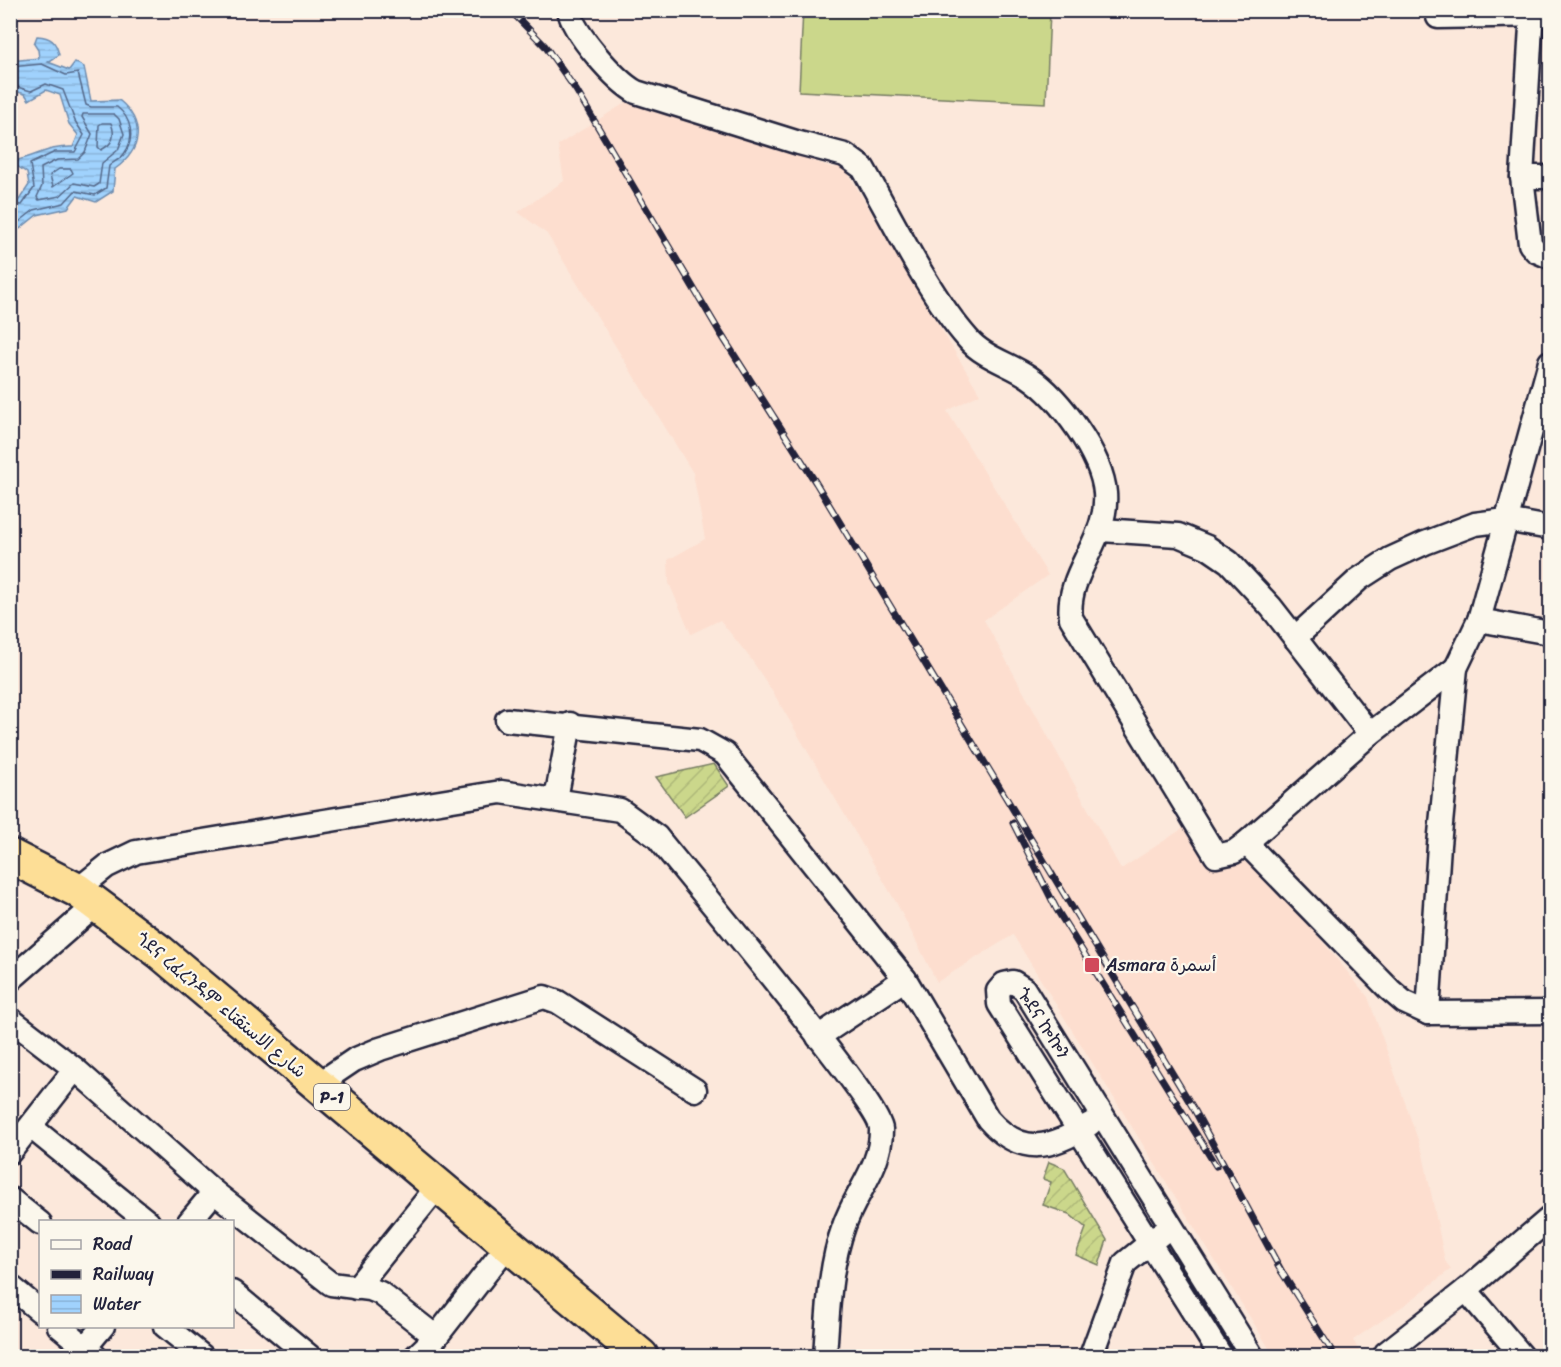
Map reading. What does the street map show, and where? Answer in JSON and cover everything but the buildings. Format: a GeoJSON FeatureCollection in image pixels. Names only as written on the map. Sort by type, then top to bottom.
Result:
{"type":"FeatureCollection","features":[{"type":"Feature","properties":{"kind":"highway","name":"ጎደና ረፈረንዱም شارع الاستقتاء"},"geometry":{"type":"LineString","coordinates":[[10,856],[87,897],[160,952],[641,1356]]}},
{"type":"Feature","properties":{"kind":"street"},"geometry":{"type":"LineString","coordinates":[[569,10],[576,28],[617,77],[636,92],[845,155],[863,168],[932,288],[968,339],[1031,378],[1079,431],[1096,462],[1105,492],[1101,530],[1072,593],[1069,605],[1071,618],[1216,856],[1234,852],[1246,843],[1371,734],[1456,668]]}},
{"type":"Feature","properties":{"kind":"street"},"geometry":{"type":"LineString","coordinates":[[1438,17],[1538,13],[1522,177],[1530,244],[1536,251],[1551,257]]}},
{"type":"Feature","properties":{"kind":"street"},"geometry":{"type":"LineString","coordinates":[[1522,177],[1551,177]]}},
{"type":"Feature","properties":{"kind":"street"},"geometry":{"type":"LineString","coordinates":[[1428,1013],[1439,845],[1456,668],[1479,620],[1551,362]]}},
{"type":"Feature","properties":{"kind":"street"},"geometry":{"type":"LineString","coordinates":[[1295,638],[1359,579],[1390,559],[1475,524],[1506,520],[1551,528]]}},
{"type":"Feature","properties":{"kind":"street"},"geometry":{"type":"LineString","coordinates":[[1101,530],[1178,535],[1207,547],[1230,562],[1295,638],[1371,734]]}},
{"type":"Feature","properties":{"kind":"street"},"geometry":{"type":"LineString","coordinates":[[1479,620],[1551,633]]}},
{"type":"Feature","properties":{"kind":"street"},"geometry":{"type":"LineString","coordinates":[[507,720],[570,724],[700,740],[714,746],[725,754],[794,838],[905,979],[988,1119],[999,1132],[1028,1145],[1042,1146],[1054,1144],[1102,1117]]}},
{"type":"Feature","properties":{"kind":"street"},"geometry":{"type":"LineString","coordinates":[[556,799],[570,724]]}},
{"type":"Feature","properties":{"kind":"street"},"geometry":{"type":"LineString","coordinates":[[10,980],[87,897],[107,866],[136,852],[501,792],[620,810],[657,837],[818,1037],[870,1106],[881,1128],[876,1162],[843,1226],[830,1286],[825,1356]]}},
{"type":"Feature","properties":{"kind":"street"},"geometry":{"type":"LineString","coordinates":[[1246,843],[1404,1002],[1428,1013],[1551,1012]]}},
{"type":"Feature","properties":{"kind":"street"},"geometry":{"type":"LineString","coordinates":[[818,1037],[905,979]]}},
{"type":"Feature","properties":{"kind":"street","name":"ጐደና ኰኰን"},"geometry":{"type":"LineString","coordinates":[[1221,1356],[999,1005],[997,996],[1004,984],[1017,983],[1024,989],[1252,1356]]}},
{"type":"Feature","properties":{"kind":"street"},"geometry":{"type":"LineString","coordinates":[[317,1085],[354,1060],[380,1049],[544,997],[558,1002],[695,1090]]}},
{"type":"Feature","properties":{"kind":"street"},"geometry":{"type":"LineString","coordinates":[[10,1019],[75,1069],[214,1191],[331,1284],[370,1289],[380,1293],[429,1349],[508,1245]]}},
{"type":"Feature","properties":{"kind":"street"},"geometry":{"type":"LineString","coordinates":[[10,1152],[75,1069]]}},
{"type":"Feature","properties":{"kind":"street"},"geometry":{"type":"LineString","coordinates":[[31,1127],[147,1220]]}},
{"type":"Feature","properties":{"kind":"street"},"geometry":{"type":"LineString","coordinates":[[356,1288],[438,1186]]}},
{"type":"Feature","properties":{"kind":"street"},"geometry":{"type":"LineString","coordinates":[[190,1220],[214,1191]]}},
{"type":"Feature","properties":{"kind":"street"},"geometry":{"type":"LineString","coordinates":[[10,1198],[39,1222]]}},
{"type":"Feature","properties":{"kind":"street"},"geometry":{"type":"LineString","coordinates":[[1386,1353],[1466,1290],[1551,1218]]}},
{"type":"Feature","properties":{"kind":"street"},"geometry":{"type":"LineString","coordinates":[[1092,1356],[1125,1263],[1170,1227]]}},
{"type":"Feature","properties":{"kind":"street"},"geometry":{"type":"LineString","coordinates":[[10,1286],[39,1310]]}},
{"type":"Feature","properties":{"kind":"street"},"geometry":{"type":"LineString","coordinates":[[1466,1290],[1522,1356]]}},
{"type":"Feature","properties":{"kind":"street"},"geometry":{"type":"LineString","coordinates":[[234,1294],[309,1356]]}},
{"type":"Feature","properties":{"kind":"street"},"geometry":{"type":"LineString","coordinates":[[61,1328],[86,1354],[102,1328]]}},
{"type":"Feature","properties":{"kind":"street"},"geometry":{"type":"LineString","coordinates":[[167,1328],[202,1356]]}},
{"type":"Feature","properties":{"kind":"shaded area"},"geometry":{"type":"Polygon","coordinates":[[[633,98],[834,168],[843,165],[980,394],[947,411],[1048,575],[984,620],[1121,869],[1188,825],[1211,865],[1248,861],[1262,868],[1368,997],[1423,1154],[1445,1261],[1451,1269],[1406,1304],[1353,1340],[1362,1356],[1274,1356],[1013,935],[937,982],[897,904],[774,694],[751,659],[720,620],[691,634],[669,583],[668,560],[705,539],[693,473],[547,234],[518,212],[564,181],[558,145],[633,98]]]}},
{"type":"Feature","properties":{"kind":"green space"},"geometry":{"type":"Polygon","coordinates":[[[803,10],[1050,11],[1046,103],[799,91],[803,10]]]}},
{"type":"Feature","properties":{"kind":"green space"},"geometry":{"type":"Polygon","coordinates":[[[714,764],[729,786],[685,817],[656,777],[714,764]]]}},
{"type":"Feature","properties":{"kind":"green space"},"geometry":{"type":"Polygon","coordinates":[[[1049,1162],[1064,1168],[1107,1240],[1099,1265],[1076,1255],[1086,1228],[1069,1214],[1043,1205],[1051,1182],[1043,1179],[1049,1162]]]}},
{"type":"Feature","properties":{"kind":"water"},"geometry":{"type":"Polygon","coordinates":[[[37,36],[46,37],[56,46],[59,55],[48,62],[69,70],[75,62],[84,67],[91,101],[119,100],[133,117],[137,126],[137,135],[131,153],[115,169],[113,191],[96,202],[77,196],[68,208],[37,215],[11,236],[11,198],[19,200],[29,185],[27,173],[17,166],[18,160],[52,149],[73,147],[78,135],[69,124],[60,95],[46,90],[29,100],[25,94],[11,90],[11,61],[39,58],[34,44],[37,36]]]}},
{"type":"Feature","properties":{"kind":"railway"},"geometry":{"type":"LineString","coordinates":[[510,10],[545,46],[576,90],[719,331],[816,483],[1195,1111],[1282,1272]]}},
{"type":"Feature","properties":{"kind":"railway"},"geometry":{"type":"LineString","coordinates":[[1013,823],[1057,910],[1216,1166]]}},
{"type":"Feature","properties":{"kind":"railway"},"geometry":{"type":"LineString","coordinates":[[1278,1266],[1335,1356]]}},
{"type":"Feature","properties":{"kind":"place","name":"Asmara أسمرة"},"geometry":{"type":"Point","coordinates":[1092,965]}}]}
